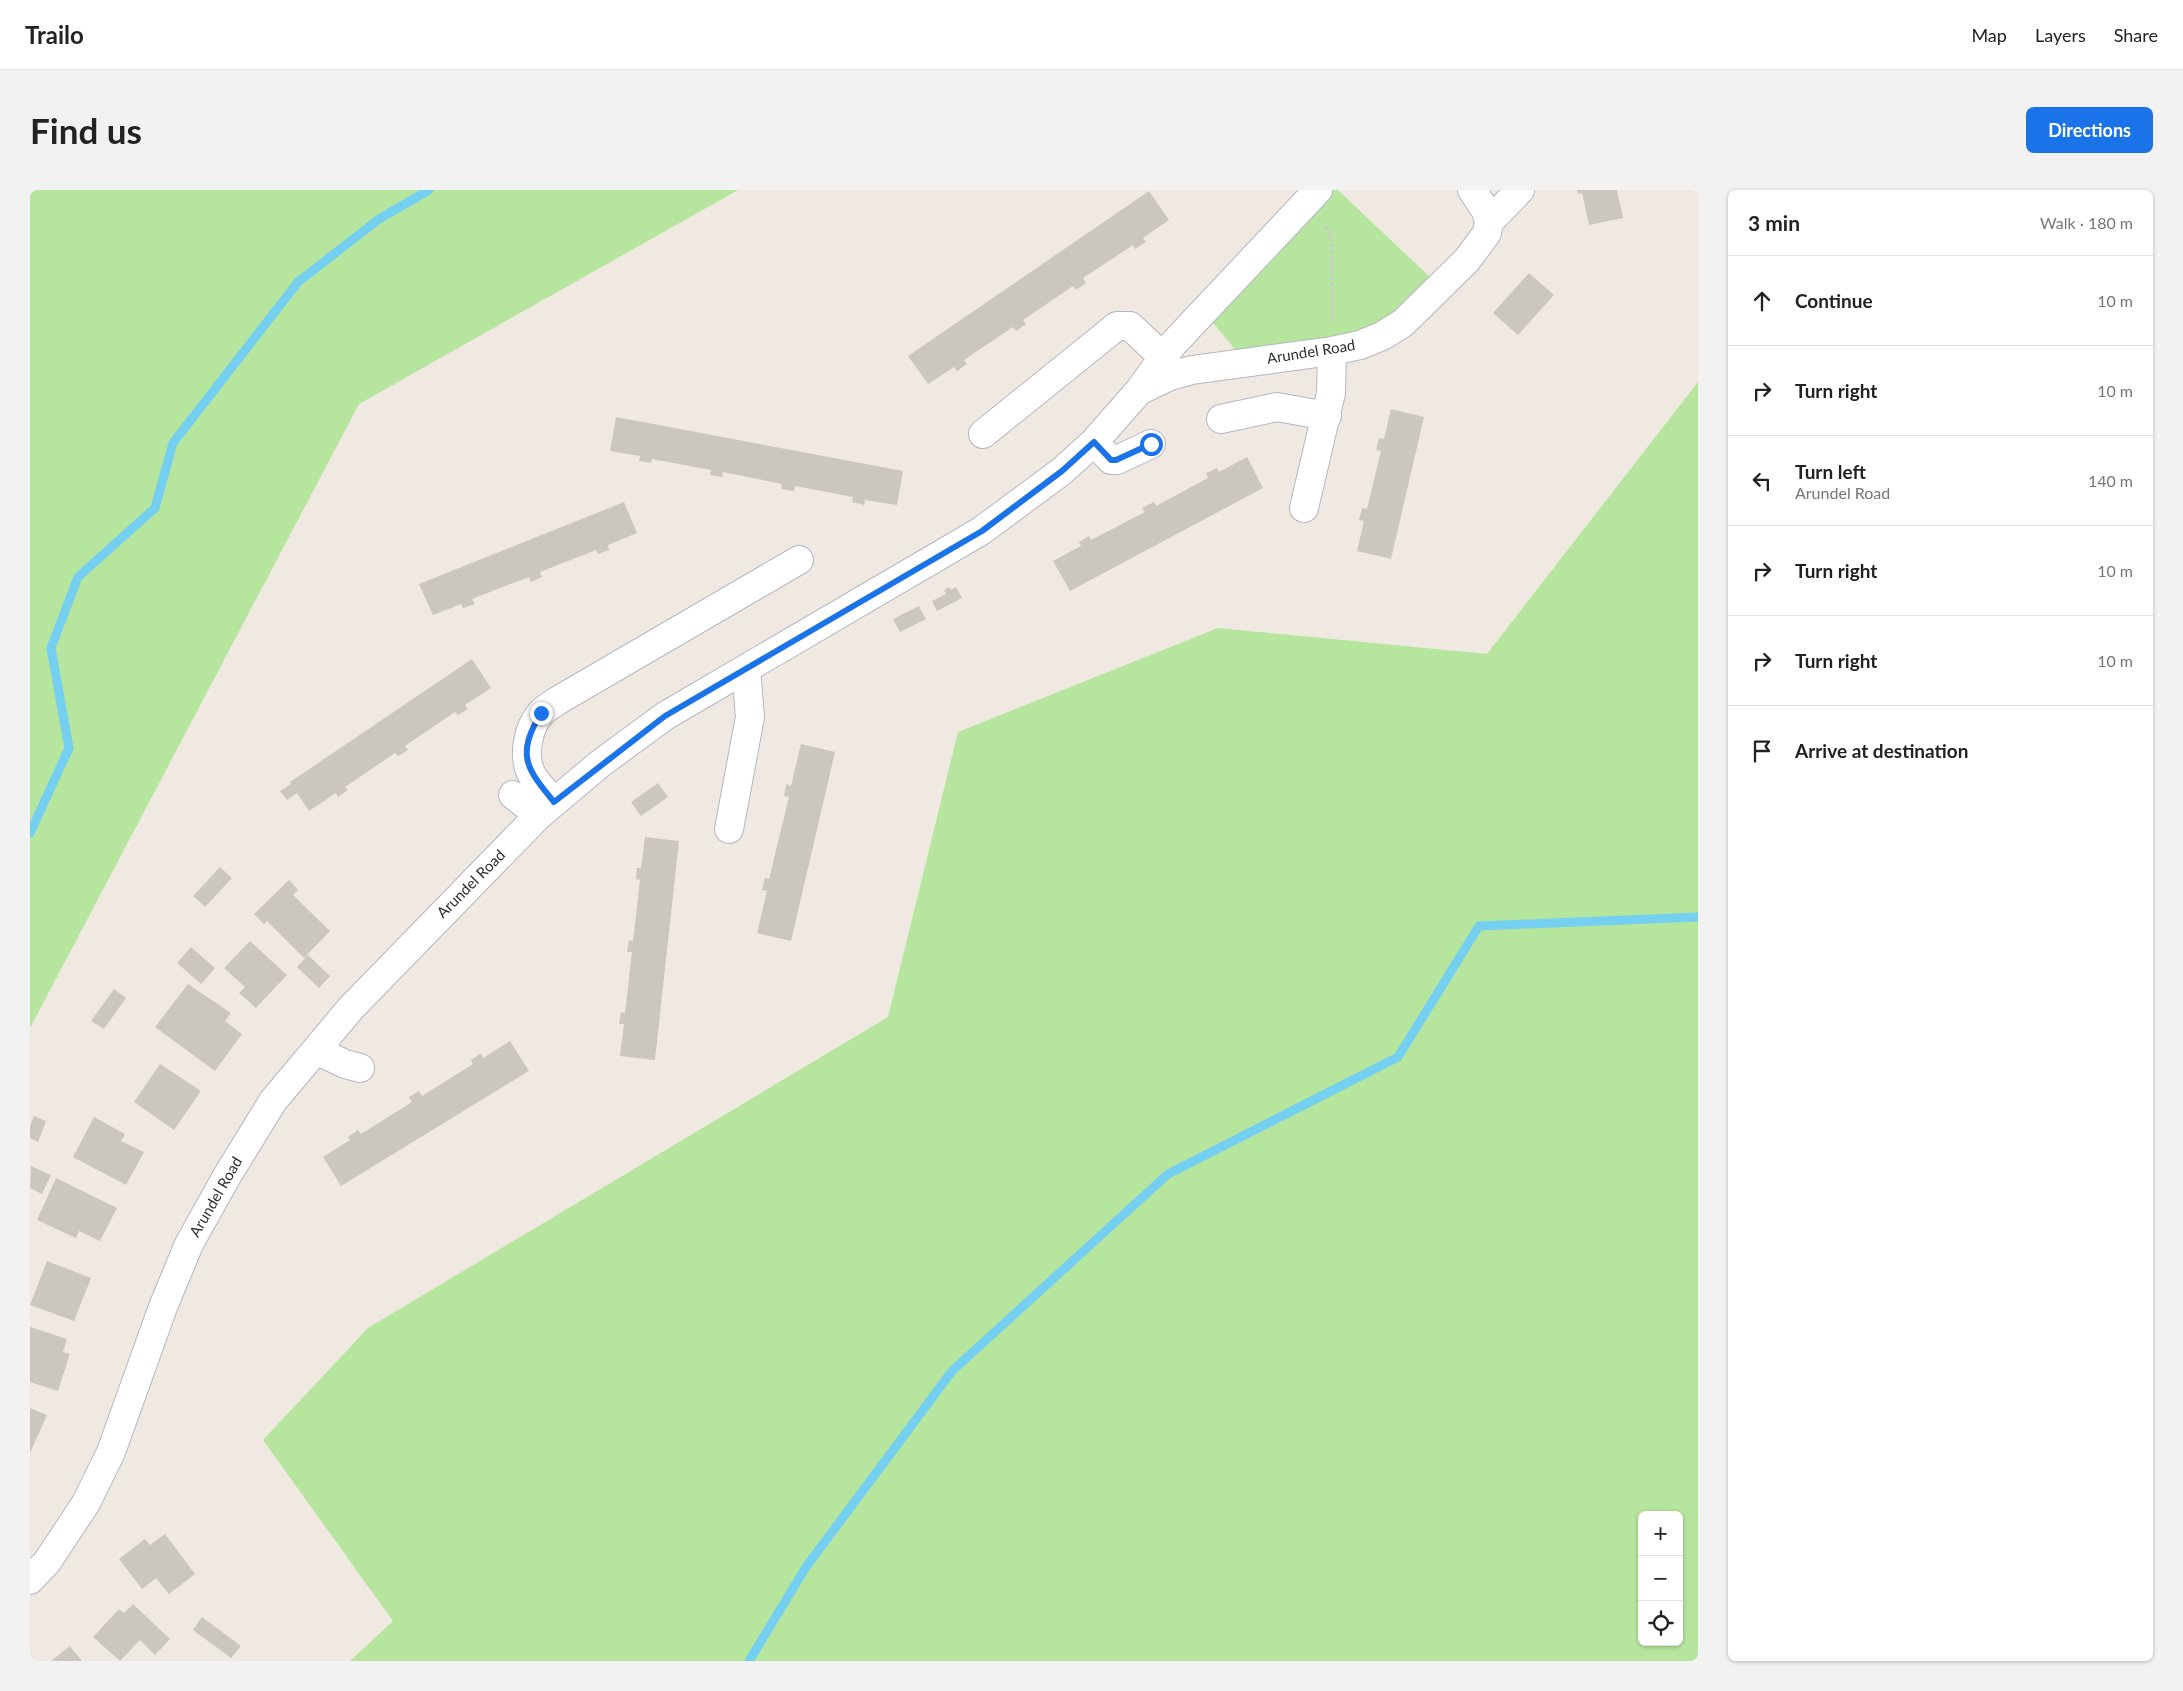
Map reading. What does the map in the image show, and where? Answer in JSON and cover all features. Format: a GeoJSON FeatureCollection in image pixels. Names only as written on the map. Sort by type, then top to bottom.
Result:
{"type":"FeatureCollection","features":[{"type":"Feature","properties":{"kind":"street"},"geometry":{"type":"LineString","coordinates":[[1472,190],[1486,211],[1489,222]]}},
{"type":"Feature","properties":{"kind":"street"},"geometry":{"type":"LineString","coordinates":[[1489,222],[1520,190]]}},
{"type":"Feature","properties":{"kind":"street","name":"Arundel Road"},"geometry":{"type":"LineString","coordinates":[[30,1580],[47,1562],[86,1503],[111,1452],[163,1307],[189,1244],[227,1176],[273,1101],[351,1008],[546,809],[665,716],[982,531],[1062,471],[1094,442],[1138,392],[1173,344],[1313,196]]}},
{"type":"Feature","properties":{"kind":"street","name":"Arundel Road"},"geometry":{"type":"LineString","coordinates":[[1138,392],[1170,376],[1192,370],[1332,351],[1382,336],[1403,322],[1467,260],[1488,233],[1489,222]]}},
{"type":"Feature","properties":{"kind":"street"},"geometry":{"type":"LineString","coordinates":[[983,434],[1117,326],[1130,326],[1164,357]]}},
{"type":"Feature","properties":{"kind":"street"},"geometry":{"type":"LineString","coordinates":[[1304,508],[1326,416],[1333,374],[1332,351]]}},
{"type":"Feature","properties":{"kind":"street"},"geometry":{"type":"LineString","coordinates":[[1221,419],[1278,407],[1326,416]]}},
{"type":"Feature","properties":{"kind":"street"},"geometry":{"type":"LineString","coordinates":[[1094,442],[1111,460],[1116,460],[1151,444]]}},
{"type":"Feature","properties":{"kind":"street"},"geometry":{"type":"LineString","coordinates":[[546,809],[531,774],[527,746],[532,728],[541,713],[557,701],[799,560]]}},
{"type":"Feature","properties":{"kind":"street"},"geometry":{"type":"LineString","coordinates":[[728,829],[749,729],[746,669]]}},
{"type":"Feature","properties":{"kind":"street"},"geometry":{"type":"LineString","coordinates":[[513,796],[546,809]]}},
{"type":"Feature","properties":{"kind":"street"},"geometry":{"type":"LineString","coordinates":[[316,1050],[345,1064],[360,1068]]}},
{"type":"Feature","properties":{"kind":"path"},"geometry":{"type":"LineString","coordinates":[[1313,196],[1331,234],[1332,351]]}},
{"type":"Feature","properties":{"kind":"green space"},"geometry":{"type":"Polygon","coordinates":[[[30,190],[738,190],[359,404],[30,1028],[30,190]]]}},
{"type":"Feature","properties":{"kind":"green space"},"geometry":{"type":"Polygon","coordinates":[[[1333,190],[1338,190],[1434,281],[1405,309],[1369,331],[1242,358],[1210,319],[1333,190]]]}},
{"type":"Feature","properties":{"kind":"green space"},"geometry":{"type":"Polygon","coordinates":[[[1698,382],[1698,1661],[350,1661],[393,1621],[263,1440],[368,1328],[888,1017],[958,732],[1218,628],[1487,654],[1698,382]]]}},
{"type":"Feature","properties":{"kind":"building"},"geometry":{"type":"Polygon","coordinates":[[[1577,190],[1617,190],[1623,218],[1589,225],[1582,193],[1578,194],[1577,190]]]}},
{"type":"Feature","properties":{"kind":"building"},"geometry":{"type":"Polygon","coordinates":[[[1149,191],[1169,220],[1143,238],[1146,242],[1135,249],[1133,245],[1083,278],[1086,283],[1076,290],[1073,286],[1023,320],[1026,324],[1016,331],[1013,327],[964,360],[967,364],[957,371],[954,367],[928,384],[908,356],[1149,191]]]}},
{"type":"Feature","properties":{"kind":"building"},"geometry":{"type":"Polygon","coordinates":[[[1529,273],[1554,295],[1518,335],[1493,313],[1529,273]]]}},
{"type":"Feature","properties":{"kind":"building"},"geometry":{"type":"Polygon","coordinates":[[[1391,409],[1424,417],[1391,559],[1357,551],[1364,521],[1359,520],[1362,508],[1367,509],[1381,451],[1376,450],[1379,438],[1384,439],[1391,409]]]}},
{"type":"Feature","properties":{"kind":"building"},"geometry":{"type":"Polygon","coordinates":[[[616,417],[903,471],[897,505],[865,500],[864,505],[852,502],[853,497],[795,486],[794,491],[781,489],[782,484],[723,472],[722,477],[710,475],[711,470],[652,459],[651,463],[639,461],[640,456],[610,451],[616,417]]]}},
{"type":"Feature","properties":{"kind":"building"},"geometry":{"type":"Polygon","coordinates":[[[1247,457],[1263,488],[1070,591],[1053,561],[1081,546],[1079,542],[1089,536],[1091,540],[1145,512],[1142,508],[1154,502],[1156,506],[1208,478],[1206,473],[1217,468],[1219,472],[1247,457]]]}},
{"type":"Feature","properties":{"kind":"building"},"geometry":{"type":"Polygon","coordinates":[[[624,502],[637,533],[608,545],[609,550],[598,554],[596,550],[540,572],[542,577],[531,582],[529,577],[472,599],[475,604],[463,608],[461,604],[433,615],[419,584],[624,502]]]}},
{"type":"Feature","properties":{"kind":"building"},"geometry":{"type":"Polygon","coordinates":[[[949,587],[951,590],[956,587],[962,598],[937,611],[932,601],[946,594],[944,590],[949,587]]]}},
{"type":"Feature","properties":{"kind":"building"},"geometry":{"type":"Polygon","coordinates":[[[919,606],[926,619],[900,632],[893,619],[919,606]]]}},
{"type":"Feature","properties":{"kind":"building"},"geometry":{"type":"Polygon","coordinates":[[[472,659],[491,688],[465,705],[468,709],[458,715],[455,712],[405,746],[408,750],[398,756],[395,753],[345,787],[348,790],[338,797],[336,793],[309,811],[297,793],[287,800],[280,791],[291,784],[290,782],[472,659]]]}},
{"type":"Feature","properties":{"kind":"building"},"geometry":{"type":"Polygon","coordinates":[[[801,744],[835,752],[791,941],[757,933],[767,891],[762,890],[765,878],[769,879],[789,797],[784,796],[786,784],[791,786],[801,744]]]}},
{"type":"Feature","properties":{"kind":"building"},"geometry":{"type":"Polygon","coordinates":[[[658,783],[668,797],[641,816],[631,802],[658,783]]]}},
{"type":"Feature","properties":{"kind":"building"},"geometry":{"type":"Polygon","coordinates":[[[645,837],[679,841],[655,1060],[620,1056],[624,1024],[619,1024],[621,1012],[625,1013],[632,952],[627,952],[629,940],[633,941],[640,880],[636,879],[637,868],[641,868],[645,837]]]}},
{"type":"Feature","properties":{"kind":"building"},"geometry":{"type":"Polygon","coordinates":[[[220,867],[232,878],[205,907],[193,896],[220,867]]]}},
{"type":"Feature","properties":{"kind":"building"},"geometry":{"type":"Polygon","coordinates":[[[289,880],[298,890],[293,895],[330,931],[304,958],[267,921],[264,924],[254,914],[289,880]]]}},
{"type":"Feature","properties":{"kind":"building"},"geometry":{"type":"Polygon","coordinates":[[[250,941],[287,975],[256,1008],[239,993],[245,987],[224,968],[250,941]]]}},
{"type":"Feature","properties":{"kind":"building"},"geometry":{"type":"Polygon","coordinates":[[[191,947],[215,968],[201,984],[177,963],[191,947]]]}},
{"type":"Feature","properties":{"kind":"building"},"geometry":{"type":"Polygon","coordinates":[[[308,955],[330,976],[319,988],[297,967],[308,955]]]}},
{"type":"Feature","properties":{"kind":"building"},"geometry":{"type":"Polygon","coordinates":[[[188,984],[231,1013],[225,1021],[242,1034],[215,1071],[155,1027],[188,984]]]}},
{"type":"Feature","properties":{"kind":"building"},"geometry":{"type":"Polygon","coordinates":[[[114,989],[126,998],[104,1029],[91,1021],[114,989]]]}},
{"type":"Feature","properties":{"kind":"building"},"geometry":{"type":"Polygon","coordinates":[[[510,1041],[529,1071],[341,1186],[323,1157],[350,1140],[348,1137],[358,1130],[361,1134],[412,1102],[409,1097],[419,1091],[422,1096],[473,1064],[471,1060],[481,1053],[483,1058],[510,1041]]]}},
{"type":"Feature","properties":{"kind":"building"},"geometry":{"type":"Polygon","coordinates":[[[160,1064],[201,1091],[174,1130],[134,1102],[160,1064]]]}},
{"type":"Feature","properties":{"kind":"building"},"geometry":{"type":"Polygon","coordinates":[[[34,1116],[46,1121],[38,1142],[30,1138],[30,1126],[34,1116]]]}},
{"type":"Feature","properties":{"kind":"building"},"geometry":{"type":"Polygon","coordinates":[[[94,1117],[125,1134],[121,1141],[144,1152],[126,1185],[73,1157],[94,1117]]]}},
{"type":"Feature","properties":{"kind":"building"},"geometry":{"type":"Polygon","coordinates":[[[31,1166],[51,1175],[42,1194],[30,1188],[31,1166]]]}},
{"type":"Feature","properties":{"kind":"building"},"geometry":{"type":"Polygon","coordinates":[[[56,1178],[117,1208],[100,1241],[79,1231],[76,1238],[37,1220],[56,1178]]]}},
{"type":"Feature","properties":{"kind":"building"},"geometry":{"type":"Polygon","coordinates":[[[47,1261],[91,1278],[74,1321],[30,1305],[47,1261]]]}},
{"type":"Feature","properties":{"kind":"building"},"geometry":{"type":"Polygon","coordinates":[[[30,1327],[67,1339],[63,1352],[70,1354],[58,1391],[30,1382],[30,1327]]]}},
{"type":"Feature","properties":{"kind":"building"},"geometry":{"type":"Polygon","coordinates":[[[30,1408],[47,1415],[30,1453],[30,1408]]]}},
{"type":"Feature","properties":{"kind":"building"},"geometry":{"type":"Polygon","coordinates":[[[165,1534],[195,1574],[169,1594],[156,1578],[142,1589],[119,1559],[145,1539],[150,1545],[165,1534]]]}},
{"type":"Feature","properties":{"kind":"building"},"geometry":{"type":"Polygon","coordinates":[[[133,1604],[170,1639],[155,1655],[140,1640],[120,1661],[93,1637],[119,1609],[124,1613],[133,1604]]]}},
{"type":"Feature","properties":{"kind":"building"},"geometry":{"type":"Polygon","coordinates":[[[202,1617],[241,1646],[231,1658],[193,1630],[202,1617]]]}},
{"type":"Feature","properties":{"kind":"building"},"geometry":{"type":"Polygon","coordinates":[[[70,1646],[82,1661],[51,1661],[70,1646]]]}},
{"type":"Feature","properties":{"kind":"waterway"},"geometry":{"type":"LineString","coordinates":[[30,833],[69,748],[51,648],[78,577],[155,508],[173,443],[298,282],[379,219],[429,190]]}},
{"type":"Feature","properties":{"kind":"waterway"},"geometry":{"type":"LineString","coordinates":[[749,1661],[806,1567],[952,1371],[1168,1174],[1398,1057],[1479,926],[1698,917]]}},
{"type":"Feature","properties":{"kind":"route"},"geometry":{"type":"LineString","coordinates":[[541,713],[532,728],[527,746],[528,762],[531,774],[554,802],[601,763],[665,716],[982,531],[1062,471],[1094,442],[1111,460],[1116,460],[1151,444]]}}]}
